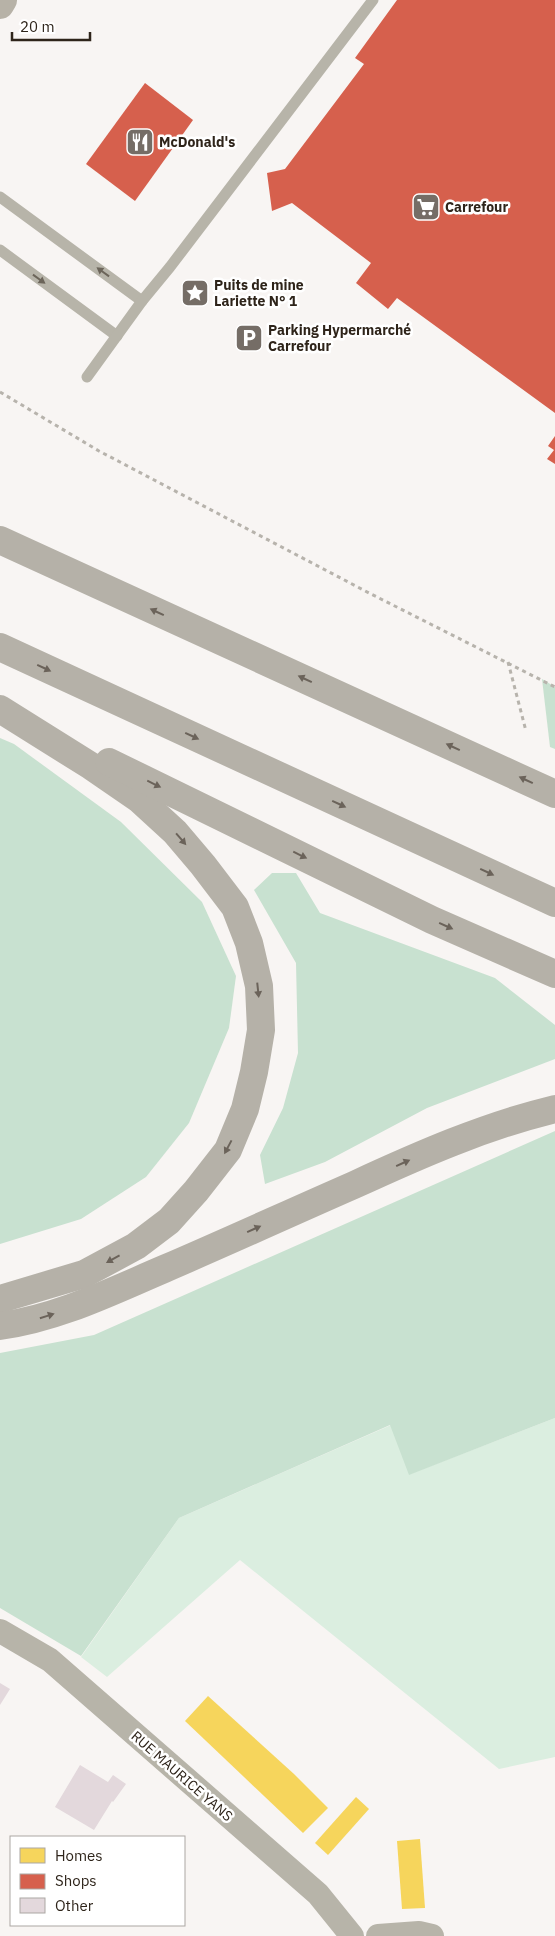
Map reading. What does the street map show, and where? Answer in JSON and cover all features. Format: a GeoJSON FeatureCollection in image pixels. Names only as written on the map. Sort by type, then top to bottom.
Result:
{"type":"FeatureCollection","features":[{"type":"Feature","properties":{"kind":"highway"},"geometry":{"type":"LineString","coordinates":[[0,540],[555,794]]}},
{"type":"Feature","properties":{"kind":"highway"},"geometry":{"type":"LineString","coordinates":[[0,648],[555,903]]}},
{"type":"Feature","properties":{"kind":"highway"},"geometry":{"type":"LineString","coordinates":[[0,709],[432,920],[555,974]]}},
{"type":"Feature","properties":{"kind":"highway"},"geometry":{"type":"LineString","coordinates":[[0,709],[91,766],[139,799],[175,832],[203,865],[234,907],[249,943],[259,986],[261,1030],[245,1109],[228,1150],[196,1191],[168,1221],[136,1246],[84,1274],[0,1299]]}},
{"type":"Feature","properties":{"kind":"highway"},"geometry":{"type":"LineString","coordinates":[[0,1326],[28,1322],[82,1304],[442,1145],[526,1116],[555,1110]]}},
{"type":"Feature","properties":{"kind":"main road"},"geometry":{"type":"LineString","coordinates":[[0,5],[3,0]]}},
{"type":"Feature","properties":{"kind":"street","name":"RUE MAURICE YANS"},"geometry":{"type":"LineString","coordinates":[[0,1631],[50,1660],[318,1894],[352,1936]]}},
{"type":"Feature","properties":{"kind":"street"},"geometry":{"type":"LineString","coordinates":[[378,1936],[419,1933],[432,1936]]}},
{"type":"Feature","properties":{"kind":"lane"},"geometry":{"type":"LineString","coordinates":[[87,377],[142,301],[182,252],[373,0]]}},
{"type":"Feature","properties":{"kind":"lane"},"geometry":{"type":"LineString","coordinates":[[0,197],[142,301]]}},
{"type":"Feature","properties":{"kind":"lane"},"geometry":{"type":"LineString","coordinates":[[0,250],[118,336]]}},
{"type":"Feature","properties":{"kind":"path"},"geometry":{"type":"LineString","coordinates":[[0,392],[99,451],[371,594],[555,687]]}},
{"type":"Feature","properties":{"kind":"path"},"geometry":{"type":"LineString","coordinates":[[508,662],[526,731]]}},
{"type":"Feature","properties":{"kind":"green space"},"geometry":{"type":"Polygon","coordinates":[[[542,679],[555,687],[555,749],[550,747],[542,679]]]}},
{"type":"Feature","properties":{"kind":"green space"},"geometry":{"type":"Polygon","coordinates":[[[0,738],[14,744],[121,822],[202,902],[236,976],[229,1028],[189,1123],[146,1177],[81,1219],[0,1244],[0,738]]]}},
{"type":"Feature","properties":{"kind":"green space"},"geometry":{"type":"Polygon","coordinates":[[[272,873],[296,873],[320,913],[495,978],[555,1025],[555,1059],[427,1108],[325,1162],[265,1184],[260,1155],[283,1108],[298,1053],[296,963],[254,890],[272,873]]]}},
{"type":"Feature","properties":{"kind":"green space"},"geometry":{"type":"Polygon","coordinates":[[[555,1131],[555,1418],[409,1475],[390,1425],[179,1518],[81,1656],[0,1608],[0,1353],[94,1335],[555,1131]]]}},
{"type":"Feature","properties":{"kind":"green space"},"geometry":{"type":"Polygon","coordinates":[[[555,1418],[555,1757],[499,1769],[240,1560],[107,1677],[81,1657],[179,1518],[391,1425],[410,1474],[555,1418]]]}},
{"type":"Feature","properties":{"kind":"building: Homes"},"geometry":{"type":"Polygon","coordinates":[[[208,1696],[294,1774],[328,1808],[303,1833],[185,1721],[208,1696]]]}},
{"type":"Feature","properties":{"kind":"building: Homes"},"geometry":{"type":"Polygon","coordinates":[[[356,1797],[369,1809],[328,1855],[315,1843],[356,1797]]]}},
{"type":"Feature","properties":{"kind":"building: Homes"},"geometry":{"type":"Polygon","coordinates":[[[420,1839],[425,1908],[402,1909],[397,1841],[420,1839]]]}},
{"type":"Feature","properties":{"kind":"building: Shops","name":"Carrefour"},"geometry":{"type":"Polygon","coordinates":[[[397,0],[555,0],[555,413],[397,298],[388,309],[356,283],[371,263],[292,203],[272,211],[267,173],[285,169],[364,64],[355,58],[397,0]]]}},
{"type":"Feature","properties":{"kind":"building: Shops","name":"McDonald's"},"geometry":{"type":"Polygon","coordinates":[[[145,83],[193,120],[135,201],[86,164],[145,83]]]}},
{"type":"Feature","properties":{"kind":"building: Shops"},"geometry":{"type":"Polygon","coordinates":[[[555,436],[555,464],[547,459],[554,450],[548,446],[555,436]]]}},
{"type":"Feature","properties":{"kind":"building: Other"},"geometry":{"type":"Polygon","coordinates":[[[0,1683],[10,1689],[0,1705],[0,1683]]]}},
{"type":"Feature","properties":{"kind":"building: Other"},"geometry":{"type":"Polygon","coordinates":[[[80,1765],[108,1782],[113,1775],[126,1784],[112,1801],[94,1830],[55,1807],[80,1765]]]}},
{"type":"Feature","properties":{"kind":"place","name":"McDonald's"},"geometry":{"type":"Point","coordinates":[140,142]}},
{"type":"Feature","properties":{"kind":"place","name":"Carrefour"},"geometry":{"type":"Point","coordinates":[426,207]}},
{"type":"Feature","properties":{"kind":"place","name":"Puits de mine Lariette N° 1"},"geometry":{"type":"Point","coordinates":[195,293]}},
{"type":"Feature","properties":{"kind":"place","name":"Parking Hypermarché Carrefour"},"geometry":{"type":"Point","coordinates":[249,338]}}]}
